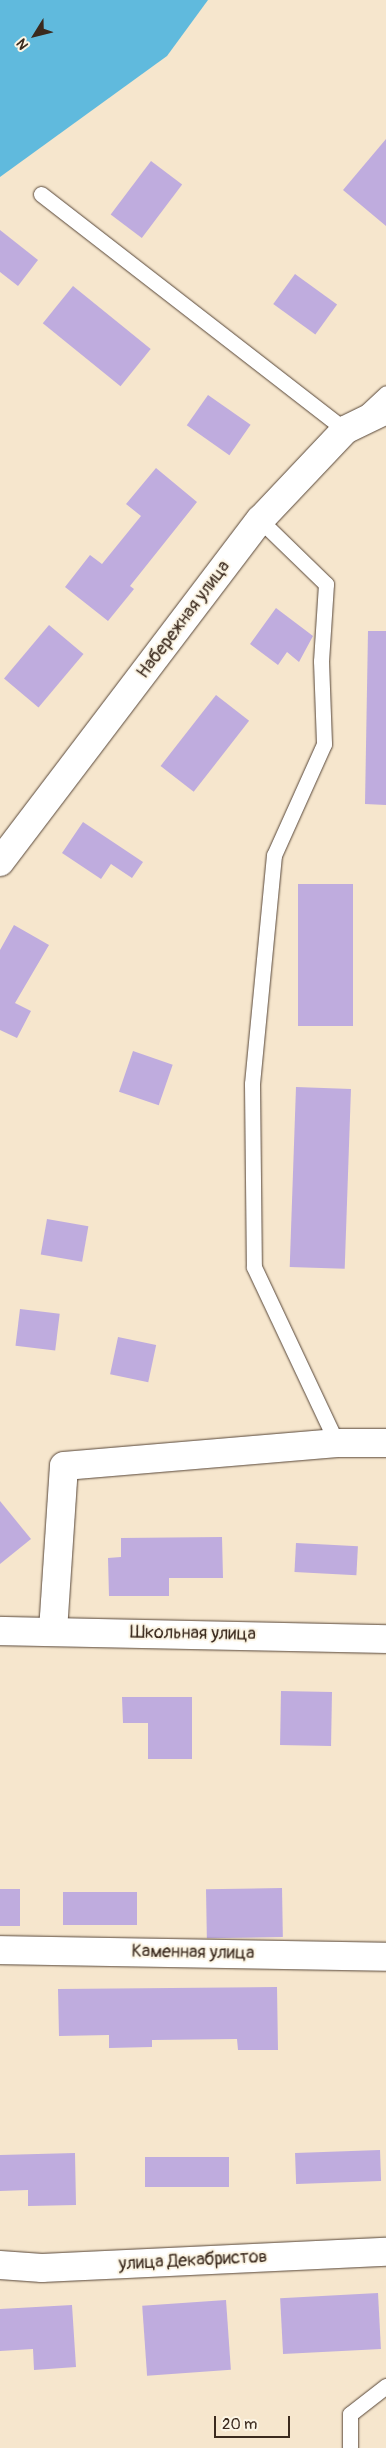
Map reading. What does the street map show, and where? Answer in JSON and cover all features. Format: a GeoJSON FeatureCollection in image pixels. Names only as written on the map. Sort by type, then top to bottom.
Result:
{"type":"FeatureCollection","features":[{"type":"Feature","properties":{"kind":"street"},"geometry":{"type":"LineString","coordinates":[[345,430],[386,410]]}},
{"type":"Feature","properties":{"kind":"street","name":"Набережная улица"},"geometry":{"type":"LineString","coordinates":[[0,862],[260,520],[345,430]]}},
{"type":"Feature","properties":{"kind":"street"},"geometry":{"type":"LineString","coordinates":[[53,1631],[64,1466],[337,1443],[386,1444]]}},
{"type":"Feature","properties":{"kind":"street","name":"Школьная улица"},"geometry":{"type":"LineString","coordinates":[[0,1631],[386,1638]]}},
{"type":"Feature","properties":{"kind":"street","name":"Каменная улица"},"geometry":{"type":"LineString","coordinates":[[0,1950],[386,1957]]}},
{"type":"Feature","properties":{"kind":"street","name":"улица Декабристов"},"geometry":{"type":"LineString","coordinates":[[0,2265],[42,2268],[386,2252]]}},
{"type":"Feature","properties":{"kind":"lane"},"geometry":{"type":"LineString","coordinates":[[41,194],[345,430]]}},
{"type":"Feature","properties":{"kind":"lane","name":"Набережная улица"},"geometry":{"type":"LineString","coordinates":[[345,430],[386,393]]}},
{"type":"Feature","properties":{"kind":"lane"},"geometry":{"type":"LineString","coordinates":[[260,520],[326,584],[321,661],[324,744],[274,855],[252,1084],[254,1267],[337,1443]]}},
{"type":"Feature","properties":{"kind":"lane"},"geometry":{"type":"LineString","coordinates":[[350,2448],[350,2414],[386,2386]]}},
{"type":"Feature","properties":{"kind":"water"},"geometry":{"type":"Polygon","coordinates":[[[0,0],[208,0],[167,56],[0,177],[0,0]]]}},
{"type":"Feature","properties":{"kind":"building"},"geometry":{"type":"Polygon","coordinates":[[[386,139],[386,226],[343,190],[386,139]]]}},
{"type":"Feature","properties":{"kind":"building"},"geometry":{"type":"Polygon","coordinates":[[[151,161],[182,184],[142,238],[111,215],[151,161]]]}},
{"type":"Feature","properties":{"kind":"building"},"geometry":{"type":"Polygon","coordinates":[[[0,230],[38,260],[18,286],[0,272],[0,230]]]}},
{"type":"Feature","properties":{"kind":"building"},"geometry":{"type":"Polygon","coordinates":[[[295,274],[337,305],[315,334],[273,304],[295,274]]]}},
{"type":"Feature","properties":{"kind":"building"},"geometry":{"type":"Polygon","coordinates":[[[73,286],[151,349],[121,386],[43,323],[73,286]]]}},
{"type":"Feature","properties":{"kind":"building"},"geometry":{"type":"Polygon","coordinates":[[[208,395],[251,425],[229,455],[187,425],[208,395]]]}},
{"type":"Feature","properties":{"kind":"building"},"geometry":{"type":"Polygon","coordinates":[[[156,468],[197,502],[130,586],[134,589],[108,621],[65,587],[90,555],[102,564],[141,516],[126,504],[156,468]]]}},
{"type":"Feature","properties":{"kind":"building"},"geometry":{"type":"Polygon","coordinates":[[[276,608],[313,636],[299,662],[287,652],[278,665],[250,644],[276,608]]]}},
{"type":"Feature","properties":{"kind":"building"},"geometry":{"type":"Polygon","coordinates":[[[49,625],[83,654],[38,708],[4,679],[49,625]]]}},
{"type":"Feature","properties":{"kind":"building"},"geometry":{"type":"Polygon","coordinates":[[[368,631],[386,631],[386,805],[365,804],[368,631]]]}},
{"type":"Feature","properties":{"kind":"building"},"geometry":{"type":"Polygon","coordinates":[[[216,695],[249,721],[194,792],[161,766],[216,695]]]}},
{"type":"Feature","properties":{"kind":"building"},"geometry":{"type":"Polygon","coordinates":[[[83,822],[143,862],[132,878],[111,864],[101,879],[62,853],[83,822]]]}},
{"type":"Feature","properties":{"kind":"building"},"geometry":{"type":"Polygon","coordinates":[[[298,884],[353,884],[353,1026],[298,1026],[298,884]]]}},
{"type":"Feature","properties":{"kind":"building"},"geometry":{"type":"Polygon","coordinates":[[[14,925],[49,945],[15,1003],[31,1011],[17,1038],[0,1030],[0,950],[14,925]]]}},
{"type":"Feature","properties":{"kind":"building"},"geometry":{"type":"Polygon","coordinates":[[[133,1051],[173,1065],[159,1105],[119,1092],[133,1051]]]}},
{"type":"Feature","properties":{"kind":"building"},"geometry":{"type":"Polygon","coordinates":[[[296,1087],[351,1089],[345,1269],[290,1267],[296,1087]]]}},
{"type":"Feature","properties":{"kind":"building"},"geometry":{"type":"Polygon","coordinates":[[[47,1219],[88,1226],[82,1262],[41,1254],[47,1219]]]}},
{"type":"Feature","properties":{"kind":"building"},"geometry":{"type":"Polygon","coordinates":[[[20,1309],[60,1314],[55,1351],[15,1346],[20,1309]]]}},
{"type":"Feature","properties":{"kind":"building"},"geometry":{"type":"Polygon","coordinates":[[[118,1337],[156,1345],[148,1382],[110,1374],[118,1337]]]}},
{"type":"Feature","properties":{"kind":"building"},"geometry":{"type":"Polygon","coordinates":[[[0,1501],[31,1539],[0,1564],[0,1501]]]}},
{"type":"Feature","properties":{"kind":"building"},"geometry":{"type":"Polygon","coordinates":[[[222,1537],[223,1578],[169,1578],[169,1596],[109,1596],[108,1558],[121,1557],[121,1538],[222,1537]]]}},
{"type":"Feature","properties":{"kind":"building"},"geometry":{"type":"Polygon","coordinates":[[[296,1543],[358,1546],[356,1575],[294,1572],[296,1543]]]}},
{"type":"Feature","properties":{"kind":"building"},"geometry":{"type":"Polygon","coordinates":[[[281,1691],[332,1692],[331,1746],[280,1745],[281,1691]]]}},
{"type":"Feature","properties":{"kind":"building"},"geometry":{"type":"Polygon","coordinates":[[[122,1697],[192,1697],[192,1759],[148,1759],[148,1723],[123,1723],[122,1697]]]}},
{"type":"Feature","properties":{"kind":"building"},"geometry":{"type":"Polygon","coordinates":[[[282,1888],[283,1937],[207,1938],[206,1889],[282,1888]]]}},
{"type":"Feature","properties":{"kind":"building"},"geometry":{"type":"Polygon","coordinates":[[[0,1889],[20,1889],[20,1926],[0,1926],[0,1889]]]}},
{"type":"Feature","properties":{"kind":"building"},"geometry":{"type":"Polygon","coordinates":[[[63,1892],[137,1892],[137,1925],[63,1925],[63,1892]]]}},
{"type":"Feature","properties":{"kind":"building"},"geometry":{"type":"Polygon","coordinates":[[[277,1987],[278,2050],[238,2050],[237,2039],[152,2040],[152,2047],[109,2048],[109,2035],[59,2036],[58,1989],[277,1987]]]}},
{"type":"Feature","properties":{"kind":"building"},"geometry":{"type":"Polygon","coordinates":[[[380,2150],[381,2181],[296,2184],[295,2153],[380,2150]]]}},
{"type":"Feature","properties":{"kind":"building"},"geometry":{"type":"Polygon","coordinates":[[[75,2153],[76,2205],[28,2206],[28,2190],[0,2191],[0,2155],[75,2153]]]}},
{"type":"Feature","properties":{"kind":"building"},"geometry":{"type":"Polygon","coordinates":[[[145,2157],[229,2157],[229,2187],[145,2187],[145,2157]]]}},
{"type":"Feature","properties":{"kind":"building"},"geometry":{"type":"Polygon","coordinates":[[[378,2293],[381,2349],[283,2354],[280,2298],[378,2293]]]}},
{"type":"Feature","properties":{"kind":"building"},"geometry":{"type":"Polygon","coordinates":[[[226,2300],[231,2370],[147,2376],[142,2306],[226,2300]]]}},
{"type":"Feature","properties":{"kind":"building"},"geometry":{"type":"Polygon","coordinates":[[[72,2305],[76,2367],[34,2370],[33,2349],[0,2351],[0,2309],[72,2305]]]}}]}
